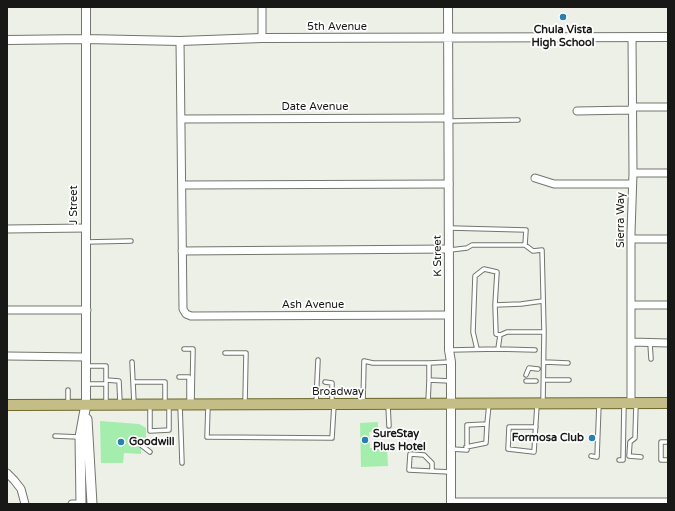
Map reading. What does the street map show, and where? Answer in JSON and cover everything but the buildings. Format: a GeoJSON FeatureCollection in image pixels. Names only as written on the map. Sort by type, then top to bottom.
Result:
{"type":"FeatureCollection","features":[{"type":"Feature","properties":{"kind":"main road","name":"Broadway"},"geometry":{"type":"LineString","coordinates":[[7,405],[668,403]]}},
{"type":"Feature","properties":{"kind":"main road","name":"J Street"},"geometry":{"type":"LineString","coordinates":[[81,504],[80,437],[86,404]]}},
{"type":"Feature","properties":{"kind":"main road","name":"J Street"},"geometry":{"type":"LineString","coordinates":[[86,404],[92,504]]}},
{"type":"Feature","properties":{"kind":"street","name":"J Street"},"geometry":{"type":"LineString","coordinates":[[86,7],[86,404]]}},
{"type":"Feature","properties":{"kind":"street"},"geometry":{"type":"LineString","coordinates":[[262,7],[262,38]]}},
{"type":"Feature","properties":{"kind":"street","name":"K Street"},"geometry":{"type":"LineString","coordinates":[[448,7],[451,503]]}},
{"type":"Feature","properties":{"kind":"street","name":"Sierra Way"},"geometry":{"type":"LineString","coordinates":[[631,403],[633,173],[632,37]]}},
{"type":"Feature","properties":{"kind":"street","name":"5th Avenue"},"geometry":{"type":"LineString","coordinates":[[7,40],[86,39],[180,41],[262,38],[668,37]]}},
{"type":"Feature","properties":{"kind":"street"},"geometry":{"type":"LineString","coordinates":[[180,41],[183,185],[182,251],[449,250]]}},
{"type":"Feature","properties":{"kind":"street"},"geometry":{"type":"LineString","coordinates":[[577,111],[668,107]]}},
{"type":"Feature","properties":{"kind":"street","name":"Date Avenue"},"geometry":{"type":"LineString","coordinates":[[182,119],[448,119]]}},
{"type":"Feature","properties":{"kind":"street"},"geometry":{"type":"LineString","coordinates":[[633,173],[668,173]]}},
{"type":"Feature","properties":{"kind":"street"},"geometry":{"type":"LineString","coordinates":[[535,178],[554,184],[632,184]]}},
{"type":"Feature","properties":{"kind":"street"},"geometry":{"type":"LineString","coordinates":[[183,185],[449,184]]}},
{"type":"Feature","properties":{"kind":"street"},"geometry":{"type":"LineString","coordinates":[[7,229],[86,228]]}},
{"type":"Feature","properties":{"kind":"street"},"geometry":{"type":"LineString","coordinates":[[632,239],[668,239]]}},
{"type":"Feature","properties":{"kind":"street","name":"Ash Avenue"},"geometry":{"type":"LineString","coordinates":[[182,251],[183,307],[184,313],[191,316],[449,315]]}},
{"type":"Feature","properties":{"kind":"street"},"geometry":{"type":"LineString","coordinates":[[632,305],[668,305]]}},
{"type":"Feature","properties":{"kind":"street"},"geometry":{"type":"LineString","coordinates":[[7,310],[86,310]]}},
{"type":"Feature","properties":{"kind":"street"},"geometry":{"type":"LineString","coordinates":[[632,342],[668,342]]}},
{"type":"Feature","properties":{"kind":"street"},"geometry":{"type":"LineString","coordinates":[[7,356],[86,357]]}},
{"type":"Feature","properties":{"kind":"street"},"geometry":{"type":"LineString","coordinates":[[7,473],[21,489],[25,504]]}},
{"type":"Feature","properties":{"kind":"street"},"geometry":{"type":"LineString","coordinates":[[451,503],[668,502]]}},
{"type":"Feature","properties":{"kind":"street"},"geometry":{"type":"LineString","coordinates":[[72,504],[81,504]]}},
{"type":"Feature","properties":{"kind":"lane"},"geometry":{"type":"LineString","coordinates":[[448,119],[518,120]]}},
{"type":"Feature","properties":{"kind":"lane"},"geometry":{"type":"LineString","coordinates":[[449,228],[526,230],[525,245]]}},
{"type":"Feature","properties":{"kind":"lane"},"geometry":{"type":"LineString","coordinates":[[86,242],[131,241]]}},
{"type":"Feature","properties":{"kind":"lane"},"geometry":{"type":"LineString","coordinates":[[449,250],[466,248],[472,245],[525,245],[533,251],[542,250],[544,380],[536,427],[534,452],[508,449],[509,427],[536,427]]}},
{"type":"Feature","properties":{"kind":"lane"},"geometry":{"type":"LineString","coordinates":[[477,349],[473,332],[475,276],[484,269],[497,272],[495,305],[496,334],[500,335]]}},
{"type":"Feature","properties":{"kind":"lane"},"geometry":{"type":"LineString","coordinates":[[495,305],[543,301]]}},
{"type":"Feature","properties":{"kind":"lane"},"geometry":{"type":"LineString","coordinates":[[500,335],[507,332],[544,332]]}},
{"type":"Feature","properties":{"kind":"lane"},"geometry":{"type":"LineString","coordinates":[[498,349],[500,335]]}},
{"type":"Feature","properties":{"kind":"lane"},"geometry":{"type":"LineString","coordinates":[[650,342],[651,359]]}},
{"type":"Feature","properties":{"kind":"lane"},"geometry":{"type":"LineString","coordinates":[[184,349],[193,349],[187,404]]}},
{"type":"Feature","properties":{"kind":"lane"},"geometry":{"type":"LineString","coordinates":[[449,350],[535,350]]}},
{"type":"Feature","properties":{"kind":"lane"},"geometry":{"type":"LineString","coordinates":[[225,353],[246,353],[245,404]]}},
{"type":"Feature","properties":{"kind":"lane"},"geometry":{"type":"LineString","coordinates":[[316,404],[318,360]]}},
{"type":"Feature","properties":{"kind":"lane"},"geometry":{"type":"LineString","coordinates":[[363,404],[364,361],[373,363],[451,362]]}},
{"type":"Feature","properties":{"kind":"lane"},"geometry":{"type":"LineString","coordinates":[[132,362],[134,404]]}},
{"type":"Feature","properties":{"kind":"lane"},"geometry":{"type":"LineString","coordinates":[[544,362],[568,363]]}},
{"type":"Feature","properties":{"kind":"lane"},"geometry":{"type":"LineString","coordinates":[[428,404],[429,363]]}},
{"type":"Feature","properties":{"kind":"lane"},"geometry":{"type":"LineString","coordinates":[[86,366],[106,366],[106,404]]}},
{"type":"Feature","properties":{"kind":"lane"},"geometry":{"type":"LineString","coordinates":[[526,375],[528,368],[538,369]]}},
{"type":"Feature","properties":{"kind":"lane"},"geometry":{"type":"LineString","coordinates":[[179,377],[189,377],[182,463]]}},
{"type":"Feature","properties":{"kind":"lane"},"geometry":{"type":"LineString","coordinates":[[429,380],[450,381]]}},
{"type":"Feature","properties":{"kind":"lane"},"geometry":{"type":"LineString","coordinates":[[544,380],[569,380]]}},
{"type":"Feature","properties":{"kind":"lane"},"geometry":{"type":"LineString","coordinates":[[86,384],[119,381],[120,404]]}},
{"type":"Feature","properties":{"kind":"lane"},"geometry":{"type":"LineString","coordinates":[[526,381],[536,381]]}},
{"type":"Feature","properties":{"kind":"lane"},"geometry":{"type":"LineString","coordinates":[[133,382],[165,382],[168,430],[150,431],[150,404]]}},
{"type":"Feature","properties":{"kind":"lane"},"geometry":{"type":"LineString","coordinates":[[208,404],[207,437],[332,438],[332,383],[325,382]]}},
{"type":"Feature","properties":{"kind":"lane"},"geometry":{"type":"LineString","coordinates":[[68,390],[68,404]]}},
{"type":"Feature","properties":{"kind":"lane"},"geometry":{"type":"LineString","coordinates":[[591,456],[597,457],[599,403]]}},
{"type":"Feature","properties":{"kind":"lane"},"geometry":{"type":"LineString","coordinates":[[631,403],[635,438],[630,442],[629,456],[641,457]]}},
{"type":"Feature","properties":{"kind":"lane"},"geometry":{"type":"LineString","coordinates":[[619,460],[623,460],[631,403]]}},
{"type":"Feature","properties":{"kind":"lane"},"geometry":{"type":"LineString","coordinates":[[388,404],[389,426]]}},
{"type":"Feature","properties":{"kind":"lane"},"geometry":{"type":"LineString","coordinates":[[466,447],[486,443],[489,404]]}},
{"type":"Feature","properties":{"kind":"lane"},"geometry":{"type":"LineString","coordinates":[[451,448],[467,450],[467,425],[487,424]]}},
{"type":"Feature","properties":{"kind":"lane"},"geometry":{"type":"LineString","coordinates":[[55,436],[80,437]]}},
{"type":"Feature","properties":{"kind":"lane"},"geometry":{"type":"LineString","coordinates":[[150,441],[141,445],[150,452]]}},
{"type":"Feature","properties":{"kind":"lane"},"geometry":{"type":"LineString","coordinates":[[668,442],[661,442],[661,460],[668,460]]}},
{"type":"Feature","properties":{"kind":"lane"},"geometry":{"type":"LineString","coordinates":[[432,471],[432,463],[424,455],[410,454],[409,470],[451,472]]}},
{"type":"Feature","properties":{"kind":"place","name":"Chula Vista High School"},"geometry":{"type":"Point","coordinates":[563,17]}},
{"type":"Feature","properties":{"kind":"place","name":"Formosa Club"},"geometry":{"type":"Point","coordinates":[592,438]}},
{"type":"Feature","properties":{"kind":"place","name":"SureStay Plus Hotel"},"geometry":{"type":"Point","coordinates":[365,440]}},
{"type":"Feature","properties":{"kind":"place","name":"Goodwill"},"geometry":{"type":"Point","coordinates":[121,442]}}]}
